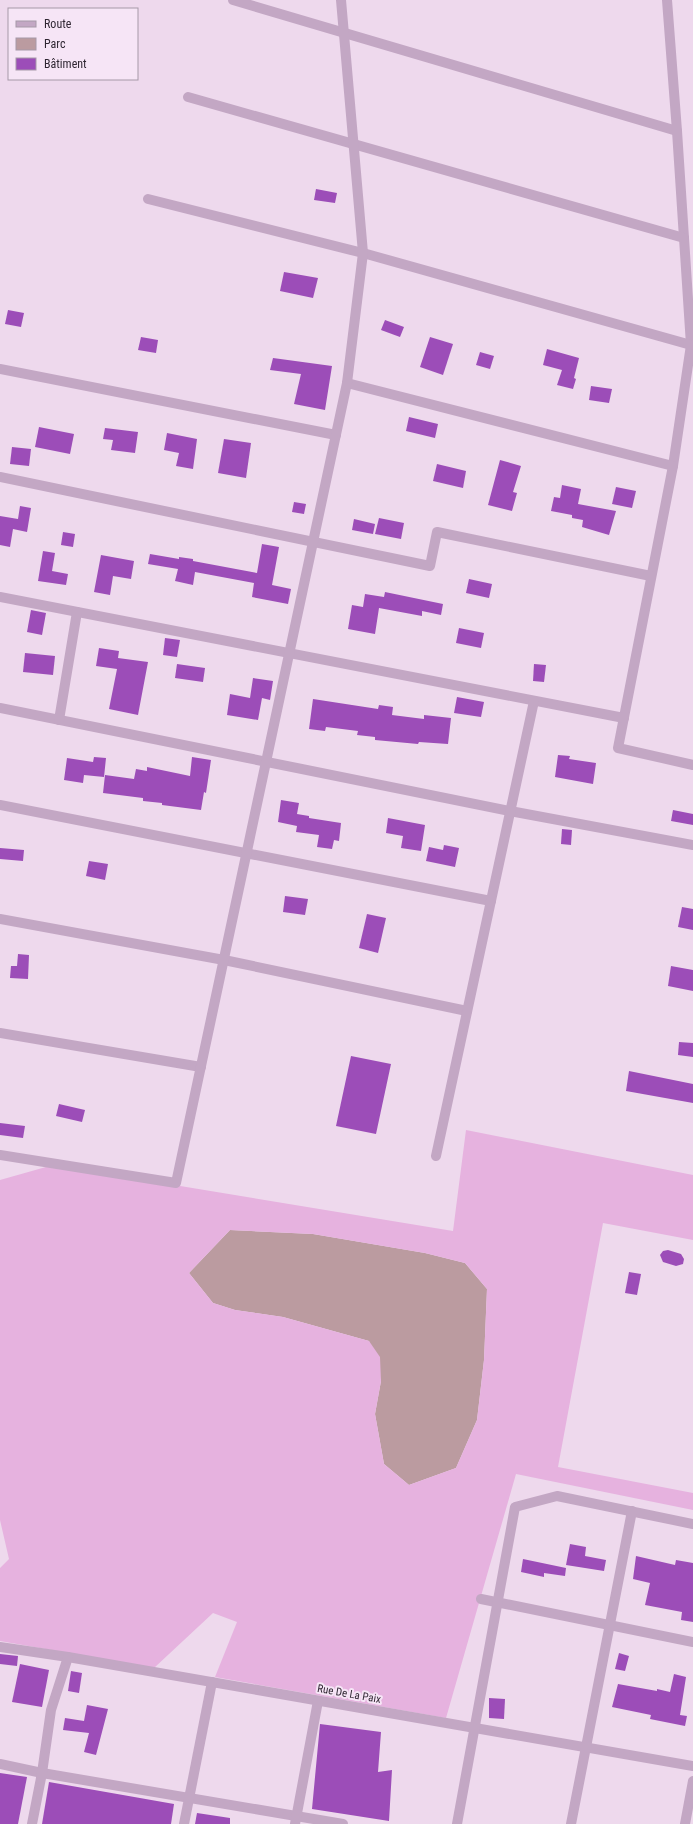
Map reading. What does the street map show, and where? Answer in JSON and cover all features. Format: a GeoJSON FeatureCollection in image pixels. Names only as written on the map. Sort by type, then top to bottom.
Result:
{"type":"FeatureCollection","features":[{"type":"Feature","properties":{"kind":"street"},"geometry":{"type":"LineString","coordinates":[[233,0],[677,131]]}},
{"type":"Feature","properties":{"kind":"street"},"geometry":{"type":"LineString","coordinates":[[0,1155],[176,1183],[347,383],[362,253],[341,0]]}},
{"type":"Feature","properties":{"kind":"street"},"geometry":{"type":"LineString","coordinates":[[667,0],[692,346],[673,466],[618,748],[693,765]]}},
{"type":"Feature","properties":{"kind":"street"},"geometry":{"type":"LineString","coordinates":[[188,97],[684,238]]}},
{"type":"Feature","properties":{"kind":"street"},"geometry":{"type":"LineString","coordinates":[[148,199],[362,253],[692,346]]}},
{"type":"Feature","properties":{"kind":"street"},"geometry":{"type":"LineString","coordinates":[[0,369],[336,435]]}},
{"type":"Feature","properties":{"kind":"street"},"geometry":{"type":"LineString","coordinates":[[347,383],[673,466]]}},
{"type":"Feature","properties":{"kind":"street"},"geometry":{"type":"LineString","coordinates":[[0,477],[430,566],[438,532],[651,576]]}},
{"type":"Feature","properties":{"kind":"street"},"geometry":{"type":"LineString","coordinates":[[0,597],[624,718]]}},
{"type":"Feature","properties":{"kind":"street"},"geometry":{"type":"LineString","coordinates":[[59,720],[77,612]]}},
{"type":"Feature","properties":{"kind":"street"},"geometry":{"type":"LineString","coordinates":[[436,1156],[534,700]]}},
{"type":"Feature","properties":{"kind":"street"},"geometry":{"type":"LineString","coordinates":[[0,708],[510,811],[693,845]]}},
{"type":"Feature","properties":{"kind":"street"},"geometry":{"type":"LineString","coordinates":[[0,805],[491,901]]}},
{"type":"Feature","properties":{"kind":"street"},"geometry":{"type":"LineString","coordinates":[[0,919],[224,960],[467,1012]]}},
{"type":"Feature","properties":{"kind":"street"},"geometry":{"type":"LineString","coordinates":[[0,1033],[201,1067]]}},
{"type":"Feature","properties":{"kind":"street"},"geometry":{"type":"LineString","coordinates":[[457,1824],[515,1507],[557,1496],[632,1510],[693,1524]]}},
{"type":"Feature","properties":{"kind":"street"},"geometry":{"type":"LineString","coordinates":[[571,1824],[632,1510]]}},
{"type":"Feature","properties":{"kind":"street"},"geometry":{"type":"LineString","coordinates":[[481,1599],[693,1642]]}},
{"type":"Feature","properties":{"kind":"street","name":"Rue De La Paix"},"geometry":{"type":"LineString","coordinates":[[0,1647],[68,1657],[693,1766]]}},
{"type":"Feature","properties":{"kind":"street"},"geometry":{"type":"LineString","coordinates":[[32,1824],[42,1773],[51,1710],[68,1657]]}},
{"type":"Feature","properties":{"kind":"street"},"geometry":{"type":"LineString","coordinates":[[184,1824],[212,1682]]}},
{"type":"Feature","properties":{"kind":"street"},"geometry":{"type":"LineString","coordinates":[[296,1820],[318,1701]]}},
{"type":"Feature","properties":{"kind":"street"},"geometry":{"type":"LineString","coordinates":[[0,1764],[42,1773],[189,1798],[296,1820],[343,1824]]}},
{"type":"Feature","properties":{"kind":"street"},"geometry":{"type":"LineString","coordinates":[[685,1824],[693,1781]]}},
{"type":"Feature","properties":{"kind":"green space"},"geometry":{"type":"Polygon","coordinates":[[[230,1230],[313,1234],[425,1253],[465,1263],[487,1289],[484,1360],[477,1420],[456,1468],[409,1485],[384,1464],[375,1414],[381,1381],[369,1341],[283,1317],[235,1310],[213,1303],[189,1273],[230,1230]]]}},
{"type":"Feature","properties":{"kind":"sand"},"geometry":{"type":"Polygon","coordinates":[[[466,1130],[693,1175],[693,1240],[603,1223],[558,1467],[693,1493],[693,1510],[516,1474],[446,1718],[215,1677],[237,1622],[213,1613],[154,1668],[0,1641],[0,1568],[9,1559],[0,1520],[0,1180],[53,1165],[453,1231],[466,1130]],[[230,1230],[189,1273],[213,1303],[235,1310],[283,1317],[369,1341],[380,1357],[381,1381],[375,1414],[384,1464],[409,1485],[456,1468],[477,1420],[484,1360],[487,1289],[465,1263],[425,1253],[313,1234],[230,1230]]]}},
{"type":"Feature","properties":{"kind":"building"},"geometry":{"type":"Polygon","coordinates":[[[316,189],[337,193],[335,203],[314,200],[316,189]]]}},
{"type":"Feature","properties":{"kind":"building"},"geometry":{"type":"Polygon","coordinates":[[[284,272],[318,278],[313,298],[280,291],[284,272]]]}},
{"type":"Feature","properties":{"kind":"building"},"geometry":{"type":"Polygon","coordinates":[[[8,310],[24,313],[21,327],[5,324],[8,310]]]}},
{"type":"Feature","properties":{"kind":"building"},"geometry":{"type":"Polygon","coordinates":[[[385,320],[404,327],[400,337],[381,330],[385,320]]]}},
{"type":"Feature","properties":{"kind":"building"},"geometry":{"type":"Polygon","coordinates":[[[141,337],[158,340],[156,353],[138,350],[141,337]]]}},
{"type":"Feature","properties":{"kind":"building"},"geometry":{"type":"Polygon","coordinates":[[[430,337],[453,344],[443,375],[420,367],[430,337]]]}},
{"type":"Feature","properties":{"kind":"building"},"geometry":{"type":"Polygon","coordinates":[[[547,349],[579,358],[573,389],[557,385],[562,370],[543,365],[547,349]]]}},
{"type":"Feature","properties":{"kind":"building"},"geometry":{"type":"Polygon","coordinates":[[[480,352],[494,356],[490,369],[476,365],[480,352]]]}},
{"type":"Feature","properties":{"kind":"building"},"geometry":{"type":"Polygon","coordinates":[[[273,358],[332,366],[325,410],[294,404],[301,374],[270,370],[273,358]]]}},
{"type":"Feature","properties":{"kind":"building"},"geometry":{"type":"Polygon","coordinates":[[[591,386],[612,389],[609,403],[589,400],[591,386]]]}},
{"type":"Feature","properties":{"kind":"building"},"geometry":{"type":"Polygon","coordinates":[[[409,417],[438,424],[435,438],[406,431],[409,417]]]}},
{"type":"Feature","properties":{"kind":"building"},"geometry":{"type":"Polygon","coordinates":[[[39,427],[74,434],[70,454],[35,447],[39,427]]]}},
{"type":"Feature","properties":{"kind":"building"},"geometry":{"type":"Polygon","coordinates":[[[105,428],[138,432],[135,453],[111,450],[113,440],[103,439],[105,428]]]}},
{"type":"Feature","properties":{"kind":"building"},"geometry":{"type":"Polygon","coordinates":[[[167,433],[197,439],[193,469],[176,466],[179,453],[164,450],[167,433]]]}},
{"type":"Feature","properties":{"kind":"building"},"geometry":{"type":"Polygon","coordinates":[[[224,439],[251,443],[246,478],[218,473],[224,439]]]}},
{"type":"Feature","properties":{"kind":"building"},"geometry":{"type":"Polygon","coordinates":[[[12,447],[31,449],[29,466],[10,464],[12,447]]]}},
{"type":"Feature","properties":{"kind":"building"},"geometry":{"type":"Polygon","coordinates":[[[500,460],[521,466],[513,492],[517,493],[512,511],[488,505],[500,460]]]}},
{"type":"Feature","properties":{"kind":"building"},"geometry":{"type":"Polygon","coordinates":[[[437,464],[466,471],[463,488],[433,481],[437,464]]]}},
{"type":"Feature","properties":{"kind":"building"},"geometry":{"type":"Polygon","coordinates":[[[562,485],[581,489],[578,504],[616,511],[609,535],[582,527],[583,520],[572,518],[572,515],[551,511],[554,497],[560,498],[562,485]]]}},
{"type":"Feature","properties":{"kind":"building"},"geometry":{"type":"Polygon","coordinates":[[[616,487],[636,491],[632,508],[612,504],[616,487]]]}},
{"type":"Feature","properties":{"kind":"building"},"geometry":{"type":"Polygon","coordinates":[[[294,502],[306,504],[304,514],[292,512],[294,502]]]}},
{"type":"Feature","properties":{"kind":"building"},"geometry":{"type":"Polygon","coordinates":[[[20,506],[31,508],[27,532],[13,529],[10,547],[0,545],[0,516],[18,519],[20,506]]]}},
{"type":"Feature","properties":{"kind":"building"},"geometry":{"type":"Polygon","coordinates":[[[379,518],[404,523],[401,539],[375,534],[379,518]]]}},
{"type":"Feature","properties":{"kind":"building"},"geometry":{"type":"Polygon","coordinates":[[[354,519],[375,524],[373,534],[352,530],[354,519]]]}},
{"type":"Feature","properties":{"kind":"building"},"geometry":{"type":"Polygon","coordinates":[[[63,532],[75,534],[73,547],[61,545],[63,532]]]}},
{"type":"Feature","properties":{"kind":"building"},"geometry":{"type":"Polygon","coordinates":[[[262,544],[279,547],[272,585],[291,589],[288,604],[252,597],[254,583],[195,572],[193,585],[175,581],[178,569],[148,564],[150,554],[179,559],[179,557],[193,559],[193,561],[257,573],[262,544]]]}},
{"type":"Feature","properties":{"kind":"building"},"geometry":{"type":"Polygon","coordinates":[[[43,551],[55,553],[52,571],[68,574],[66,585],[38,581],[43,551]]]}},
{"type":"Feature","properties":{"kind":"building"},"geometry":{"type":"Polygon","coordinates":[[[101,555],[134,561],[131,579],[113,576],[110,595],[94,592],[101,555]]]}},
{"type":"Feature","properties":{"kind":"building"},"geometry":{"type":"Polygon","coordinates":[[[469,579],[492,584],[489,598],[466,593],[469,579]]]}},
{"type":"Feature","properties":{"kind":"building"},"geometry":{"type":"Polygon","coordinates":[[[385,592],[443,604],[441,615],[422,611],[422,616],[379,608],[375,634],[348,629],[352,605],[363,607],[365,594],[384,597],[385,592]]]}},
{"type":"Feature","properties":{"kind":"building"},"geometry":{"type":"Polygon","coordinates":[[[31,610],[46,613],[42,635],[27,632],[31,610]]]}},
{"type":"Feature","properties":{"kind":"building"},"geometry":{"type":"Polygon","coordinates":[[[459,628],[484,633],[481,648],[456,643],[459,628]]]}},
{"type":"Feature","properties":{"kind":"building"},"geometry":{"type":"Polygon","coordinates":[[[165,638],[180,640],[177,657],[163,655],[165,638]]]}},
{"type":"Feature","properties":{"kind":"building"},"geometry":{"type":"Polygon","coordinates":[[[99,648],[119,651],[118,658],[148,662],[138,715],[109,709],[117,669],[96,666],[99,648]]]}},
{"type":"Feature","properties":{"kind":"building"},"geometry":{"type":"Polygon","coordinates":[[[25,653],[55,656],[53,675],[23,672],[25,653]]]}},
{"type":"Feature","properties":{"kind":"building"},"geometry":{"type":"Polygon","coordinates":[[[177,664],[205,668],[203,682],[175,678],[177,664]]]}},
{"type":"Feature","properties":{"kind":"building"},"geometry":{"type":"Polygon","coordinates":[[[534,664],[546,665],[544,682],[533,681],[534,664]]]}},
{"type":"Feature","properties":{"kind":"building"},"geometry":{"type":"Polygon","coordinates":[[[253,678],[273,681],[270,700],[262,698],[258,720],[227,715],[230,694],[250,698],[253,678]]]}},
{"type":"Feature","properties":{"kind":"building"},"geometry":{"type":"Polygon","coordinates":[[[457,697],[484,702],[481,717],[454,713],[457,697]]]}},
{"type":"Feature","properties":{"kind":"building"},"geometry":{"type":"Polygon","coordinates":[[[313,699],[378,709],[379,705],[393,707],[392,715],[424,719],[424,715],[451,718],[448,744],[419,742],[418,744],[375,740],[375,737],[357,735],[358,731],[326,727],[325,731],[309,729],[313,699]]]}},
{"type":"Feature","properties":{"kind":"building"},"geometry":{"type":"Polygon","coordinates":[[[558,755],[570,756],[569,759],[596,763],[593,784],[555,777],[558,755]]]}},
{"type":"Feature","properties":{"kind":"building"},"geometry":{"type":"Polygon","coordinates":[[[94,757],[106,758],[104,777],[84,775],[83,783],[64,780],[67,758],[93,762],[94,757]]]}},
{"type":"Feature","properties":{"kind":"building"},"geometry":{"type":"Polygon","coordinates":[[[192,757],[211,760],[206,793],[204,792],[201,810],[162,805],[162,803],[143,801],[143,798],[103,793],[105,775],[134,779],[136,769],[147,771],[147,767],[190,776],[192,757]]]}},
{"type":"Feature","properties":{"kind":"building"},"geometry":{"type":"Polygon","coordinates":[[[281,800],[299,803],[297,814],[309,816],[309,818],[341,823],[339,841],[334,840],[332,849],[317,847],[319,835],[296,832],[297,826],[278,822],[281,800]]]}},
{"type":"Feature","properties":{"kind":"building"},"geometry":{"type":"Polygon","coordinates":[[[673,810],[693,814],[693,825],[671,821],[673,810]]]}},
{"type":"Feature","properties":{"kind":"building"},"geometry":{"type":"Polygon","coordinates":[[[388,818],[425,825],[421,851],[401,848],[403,836],[386,833],[388,818]]]}},
{"type":"Feature","properties":{"kind":"building"},"geometry":{"type":"Polygon","coordinates":[[[562,829],[572,830],[571,845],[561,844],[562,829]]]}},
{"type":"Feature","properties":{"kind":"building"},"geometry":{"type":"Polygon","coordinates":[[[444,845],[459,848],[455,867],[426,861],[429,847],[443,850],[444,845]]]}},
{"type":"Feature","properties":{"kind":"building"},"geometry":{"type":"Polygon","coordinates":[[[0,848],[24,850],[23,861],[0,859],[0,848]]]}},
{"type":"Feature","properties":{"kind":"building"},"geometry":{"type":"Polygon","coordinates":[[[89,861],[108,864],[105,880],[86,876],[89,861]]]}},
{"type":"Feature","properties":{"kind":"building"},"geometry":{"type":"Polygon","coordinates":[[[285,896],[308,899],[305,915],[283,912],[285,896]]]}},
{"type":"Feature","properties":{"kind":"building"},"geometry":{"type":"Polygon","coordinates":[[[682,907],[693,909],[693,930],[678,927],[682,907]]]}},
{"type":"Feature","properties":{"kind":"building"},"geometry":{"type":"Polygon","coordinates":[[[367,914],[386,918],[378,953],[359,948],[367,914]]]}},
{"type":"Feature","properties":{"kind":"building"},"geometry":{"type":"Polygon","coordinates":[[[18,954],[29,955],[28,979],[10,978],[11,966],[17,966],[18,954]]]}},
{"type":"Feature","properties":{"kind":"building"},"geometry":{"type":"Polygon","coordinates":[[[671,966],[693,970],[693,991],[668,986],[671,966]]]}},
{"type":"Feature","properties":{"kind":"building"},"geometry":{"type":"Polygon","coordinates":[[[679,1042],[693,1043],[693,1057],[678,1055],[679,1042]]]}},
{"type":"Feature","properties":{"kind":"building"},"geometry":{"type":"Polygon","coordinates":[[[351,1056],[391,1064],[376,1134],[336,1126],[351,1056]]]}},
{"type":"Feature","properties":{"kind":"building"},"geometry":{"type":"Polygon","coordinates":[[[629,1071],[693,1084],[693,1103],[626,1091],[629,1071]]]}},
{"type":"Feature","properties":{"kind":"building"},"geometry":{"type":"Polygon","coordinates":[[[59,1104],[85,1110],[82,1122],[56,1116],[59,1104]]]}},
{"type":"Feature","properties":{"kind":"building"},"geometry":{"type":"Polygon","coordinates":[[[0,1123],[25,1126],[23,1138],[0,1135],[0,1123]]]}},
{"type":"Feature","properties":{"kind":"building"},"geometry":{"type":"Polygon","coordinates":[[[668,1250],[681,1254],[684,1259],[683,1264],[676,1266],[663,1262],[660,1255],[663,1251],[668,1250]]]}},
{"type":"Feature","properties":{"kind":"building"},"geometry":{"type":"Polygon","coordinates":[[[629,1272],[641,1274],[637,1295],[625,1293],[629,1272]]]}},
{"type":"Feature","properties":{"kind":"building"},"geometry":{"type":"Polygon","coordinates":[[[570,1544],[586,1547],[585,1556],[606,1560],[604,1571],[566,1565],[570,1544]]]}},
{"type":"Feature","properties":{"kind":"building"},"geometry":{"type":"Polygon","coordinates":[[[636,1556],[675,1565],[676,1560],[693,1563],[693,1622],[681,1620],[682,1612],[645,1605],[650,1583],[633,1579],[636,1556]]]}},
{"type":"Feature","properties":{"kind":"building"},"geometry":{"type":"Polygon","coordinates":[[[523,1559],[566,1568],[565,1576],[544,1573],[544,1577],[521,1572],[523,1559]]]}},
{"type":"Feature","properties":{"kind":"building"},"geometry":{"type":"Polygon","coordinates":[[[619,1653],[629,1656],[625,1671],[615,1669],[619,1653]]]}},
{"type":"Feature","properties":{"kind":"building"},"geometry":{"type":"Polygon","coordinates":[[[0,1654],[18,1656],[17,1666],[0,1664],[0,1654]]]}},
{"type":"Feature","properties":{"kind":"building"},"geometry":{"type":"Polygon","coordinates":[[[20,1664],[49,1670],[42,1707],[12,1702],[20,1664]]]}},
{"type":"Feature","properties":{"kind":"building"},"geometry":{"type":"Polygon","coordinates":[[[71,1671],[82,1673],[79,1693],[68,1691],[71,1671]]]}},
{"type":"Feature","properties":{"kind":"building"},"geometry":{"type":"Polygon","coordinates":[[[674,1674],[686,1677],[680,1715],[687,1716],[685,1726],[650,1719],[651,1715],[612,1707],[618,1684],[670,1692],[674,1674]]]}},
{"type":"Feature","properties":{"kind":"building"},"geometry":{"type":"Polygon","coordinates":[[[489,1698],[505,1699],[504,1719],[489,1718],[489,1698]]]}},
{"type":"Feature","properties":{"kind":"building"},"geometry":{"type":"Polygon","coordinates":[[[87,1705],[108,1709],[96,1755],[84,1752],[89,1733],[63,1730],[65,1718],[84,1721],[87,1705]]]}},
{"type":"Feature","properties":{"kind":"building"},"geometry":{"type":"Polygon","coordinates":[[[320,1724],[381,1732],[378,1772],[392,1770],[389,1821],[312,1809],[320,1724]]]}},
{"type":"Feature","properties":{"kind":"building"},"geometry":{"type":"Polygon","coordinates":[[[0,1773],[27,1777],[18,1824],[0,1824],[0,1773]]]}},
{"type":"Feature","properties":{"kind":"building"},"geometry":{"type":"Polygon","coordinates":[[[49,1782],[174,1804],[171,1824],[42,1824],[49,1782]]]}},
{"type":"Feature","properties":{"kind":"building"},"geometry":{"type":"Polygon","coordinates":[[[197,1813],[230,1818],[230,1824],[195,1824],[197,1813]]]}}]}
